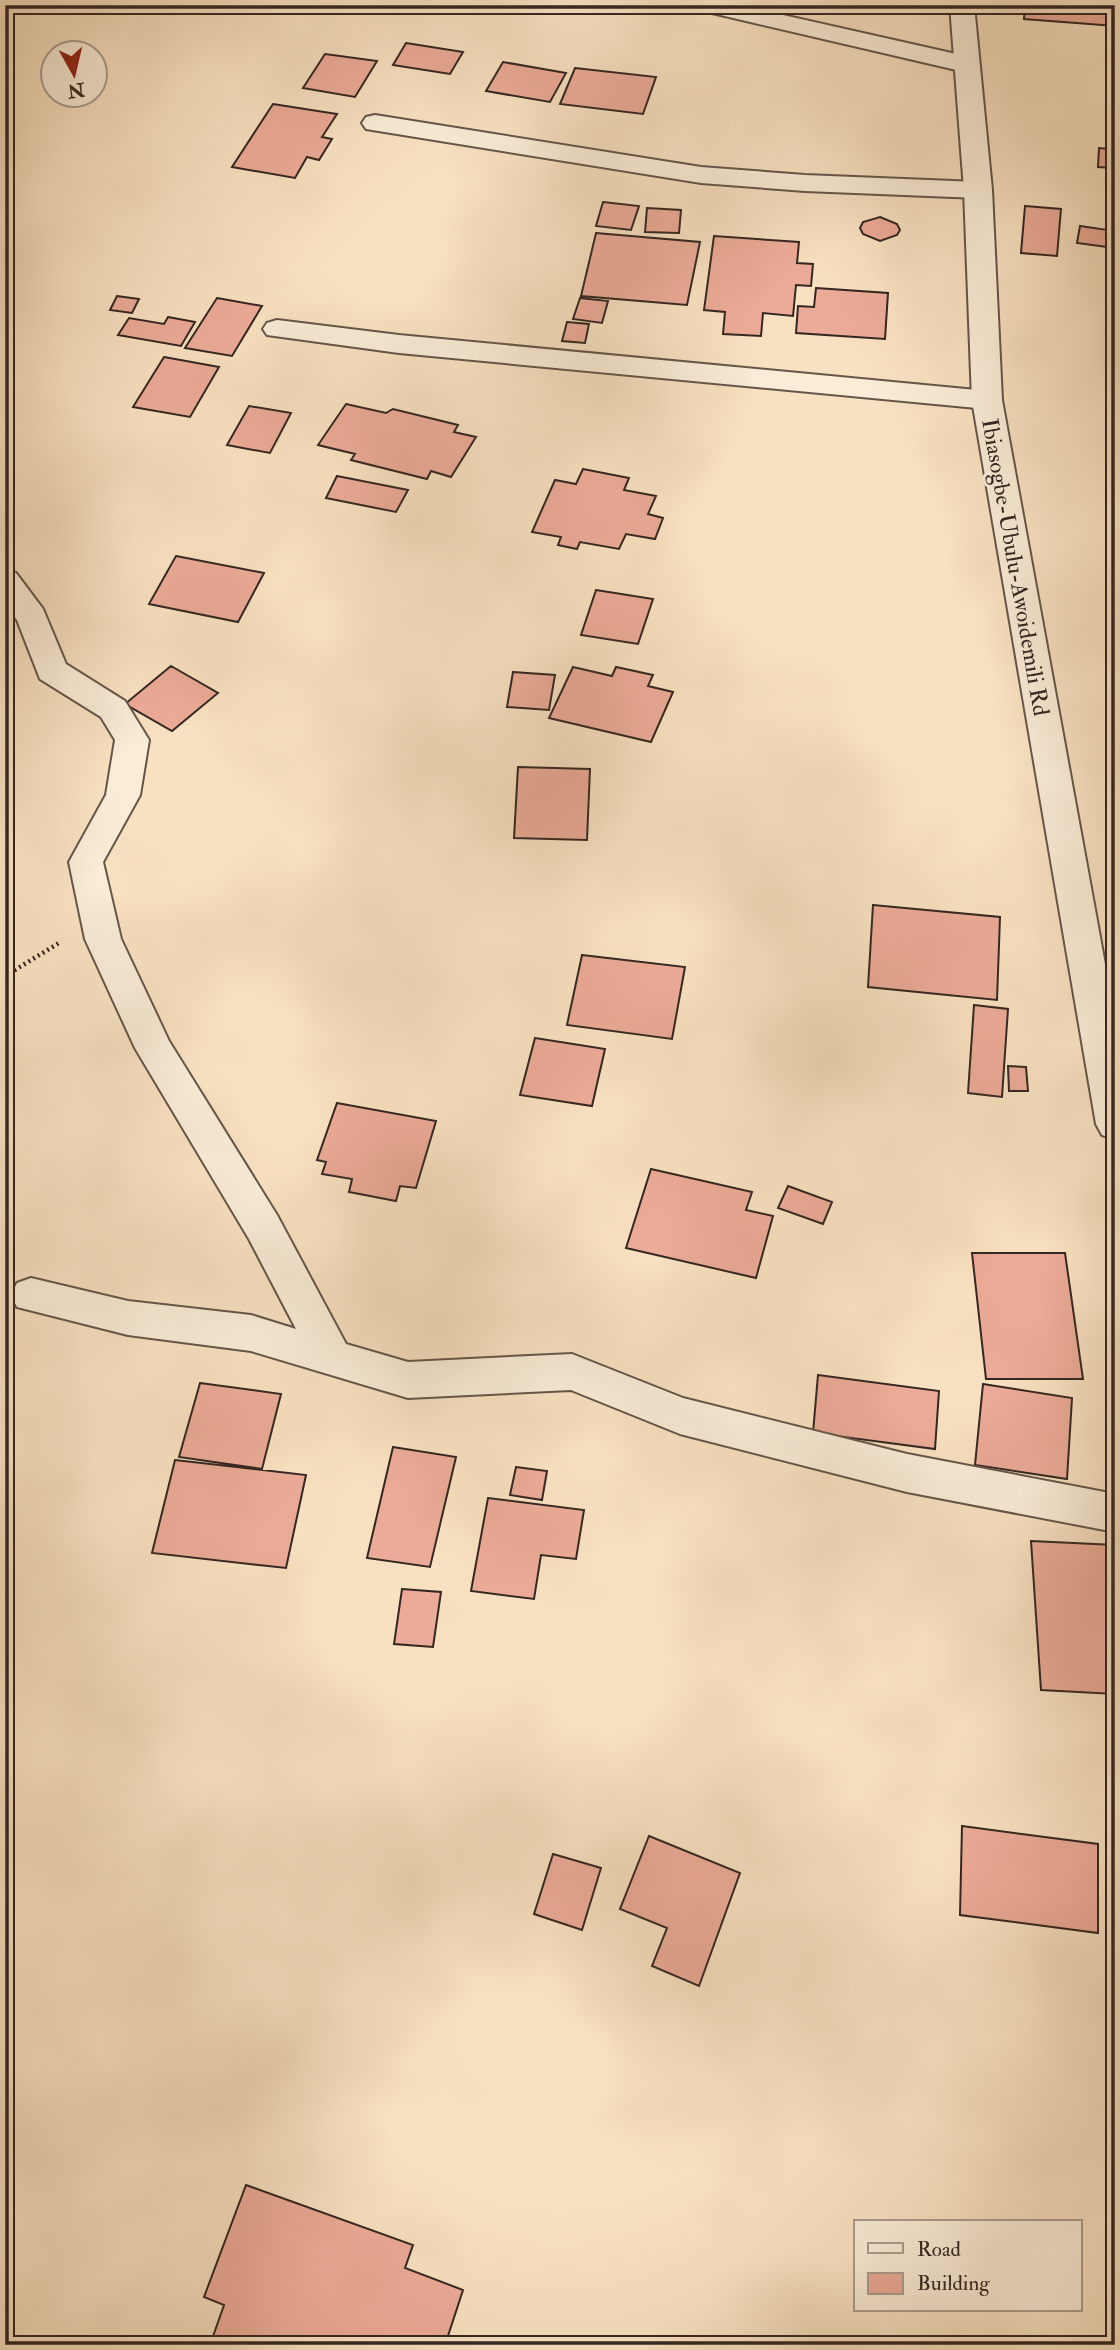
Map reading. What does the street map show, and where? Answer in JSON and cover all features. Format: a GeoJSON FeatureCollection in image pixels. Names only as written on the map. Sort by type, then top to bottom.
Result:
{"type":"FeatureCollection","features":[{"type":"Feature","properties":{"kind":"street"},"geometry":{"type":"LineString","coordinates":[[708,5],[838,37],[965,64]]}},
{"type":"Feature","properties":{"kind":"street","name":"Ibiasogbe-Ubulu-Awoidemili Rd"},"geometry":{"type":"LineString","coordinates":[[962,5],[978,190],[987,400],[1115,1124]]}},
{"type":"Feature","properties":{"kind":"street"},"geometry":{"type":"LineString","coordinates":[[375,123],[606,163],[704,175],[838,186],[978,190]]}},
{"type":"Feature","properties":{"kind":"street"},"geometry":{"type":"LineString","coordinates":[[277,329],[399,344],[987,400]]}},
{"type":"Feature","properties":{"kind":"street"},"geometry":{"type":"LineString","coordinates":[[5,581],[32,617],[52,671],[113,709],[132,740],[123,795],[86,862],[103,939],[154,1048],[263,1227],[332,1357]]}},
{"type":"Feature","properties":{"kind":"street"},"geometry":{"type":"LineString","coordinates":[[32,1295],[128,1318],[251,1333],[408,1380],[572,1372],[680,1416],[907,1473],[1115,1513]]}},
{"type":"Feature","properties":{"kind":"path"},"geometry":{"type":"LineString","coordinates":[[5,976],[99,919]]}},
{"type":"Feature","properties":{"kind":"building"},"geometry":{"type":"Polygon","coordinates":[[[1025,5],[1115,5],[1115,26],[1024,19],[1025,5]]]}},
{"type":"Feature","properties":{"kind":"building"},"geometry":{"type":"Polygon","coordinates":[[[406,43],[463,52],[450,74],[393,65],[406,43]]]}},
{"type":"Feature","properties":{"kind":"building"},"geometry":{"type":"Polygon","coordinates":[[[325,54],[377,61],[355,97],[303,88],[325,54]]]}},
{"type":"Feature","properties":{"kind":"building"},"geometry":{"type":"Polygon","coordinates":[[[503,62],[566,73],[550,102],[486,91],[503,62]]]}},
{"type":"Feature","properties":{"kind":"building"},"geometry":{"type":"Polygon","coordinates":[[[575,68],[656,77],[643,114],[560,104],[575,68]]]}},
{"type":"Feature","properties":{"kind":"building"},"geometry":{"type":"Polygon","coordinates":[[[273,104],[337,114],[322,137],[332,139],[319,160],[307,157],[295,178],[232,167],[273,104]]]}},
{"type":"Feature","properties":{"kind":"building"},"geometry":{"type":"Polygon","coordinates":[[[1111,132],[1115,132],[1115,168],[1098,167],[1099,148],[1110,149],[1111,132]]]}},
{"type":"Feature","properties":{"kind":"building"},"geometry":{"type":"Polygon","coordinates":[[[603,202],[639,206],[631,230],[596,226],[603,202]]]}},
{"type":"Feature","properties":{"kind":"building"},"geometry":{"type":"Polygon","coordinates":[[[1025,206],[1061,209],[1057,256],[1021,253],[1025,206]]]}},
{"type":"Feature","properties":{"kind":"building"},"geometry":{"type":"Polygon","coordinates":[[[647,208],[681,210],[679,233],[645,232],[647,208]]]}},
{"type":"Feature","properties":{"kind":"building"},"geometry":{"type":"Polygon","coordinates":[[[880,217],[897,224],[900,230],[897,235],[880,241],[863,234],[860,228],[863,222],[880,217]]]}},
{"type":"Feature","properties":{"kind":"building"},"geometry":{"type":"Polygon","coordinates":[[[1080,226],[1115,231],[1115,248],[1077,243],[1080,226]]]}},
{"type":"Feature","properties":{"kind":"building"},"geometry":{"type":"Polygon","coordinates":[[[596,233],[700,242],[687,305],[581,296],[596,233]]]}},
{"type":"Feature","properties":{"kind":"building"},"geometry":{"type":"Polygon","coordinates":[[[714,236],[799,242],[797,263],[813,264],[811,286],[796,285],[793,316],[763,313],[761,336],[723,334],[725,312],[704,310],[714,236]]]}},
{"type":"Feature","properties":{"kind":"building"},"geometry":{"type":"Polygon","coordinates":[[[816,288],[888,293],[885,339],[796,333],[798,306],[814,307],[816,288]]]}},
{"type":"Feature","properties":{"kind":"building"},"geometry":{"type":"Polygon","coordinates":[[[117,296],[139,299],[132,313],[110,310],[117,296]]]}},
{"type":"Feature","properties":{"kind":"building"},"geometry":{"type":"Polygon","coordinates":[[[217,298],[262,306],[232,356],[185,348],[217,298]]]}},
{"type":"Feature","properties":{"kind":"building"},"geometry":{"type":"Polygon","coordinates":[[[580,298],[608,301],[602,323],[573,319],[580,298]]]}},
{"type":"Feature","properties":{"kind":"building"},"geometry":{"type":"Polygon","coordinates":[[[168,317],[195,322],[181,346],[118,335],[129,318],[164,324],[168,317]]]}},
{"type":"Feature","properties":{"kind":"building"},"geometry":{"type":"Polygon","coordinates":[[[567,322],[589,324],[585,343],[562,341],[567,322]]]}},
{"type":"Feature","properties":{"kind":"building"},"geometry":{"type":"Polygon","coordinates":[[[164,357],[219,367],[190,417],[133,407],[164,357]]]}},
{"type":"Feature","properties":{"kind":"building"},"geometry":{"type":"Polygon","coordinates":[[[346,404],[386,413],[393,409],[458,425],[454,432],[476,437],[451,477],[431,471],[427,479],[351,460],[355,454],[318,445],[346,404]]]}},
{"type":"Feature","properties":{"kind":"building"},"geometry":{"type":"Polygon","coordinates":[[[249,406],[291,413],[270,453],[227,445],[249,406]]]}},
{"type":"Feature","properties":{"kind":"building"},"geometry":{"type":"Polygon","coordinates":[[[583,469],[629,478],[624,490],[656,496],[648,514],[663,518],[655,539],[626,534],[619,549],[580,542],[577,549],[558,545],[561,537],[532,532],[555,480],[576,484],[583,469]]]}},
{"type":"Feature","properties":{"kind":"building"},"geometry":{"type":"Polygon","coordinates":[[[337,476],[408,490],[396,512],[326,498],[337,476]]]}},
{"type":"Feature","properties":{"kind":"building"},"geometry":{"type":"Polygon","coordinates":[[[176,556],[264,573],[238,622],[149,604],[176,556]]]}},
{"type":"Feature","properties":{"kind":"building"},"geometry":{"type":"Polygon","coordinates":[[[596,590],[653,599],[638,644],[581,635],[596,590]]]}},
{"type":"Feature","properties":{"kind":"building"},"geometry":{"type":"Polygon","coordinates":[[[171,666],[218,693],[172,731],[125,704],[171,666]]]}},
{"type":"Feature","properties":{"kind":"building"},"geometry":{"type":"Polygon","coordinates":[[[573,667],[612,676],[616,667],[653,675],[648,686],[673,692],[651,742],[549,718],[573,667]]]}},
{"type":"Feature","properties":{"kind":"building"},"geometry":{"type":"Polygon","coordinates":[[[513,672],[555,675],[549,710],[507,707],[513,672]]]}},
{"type":"Feature","properties":{"kind":"building"},"geometry":{"type":"Polygon","coordinates":[[[518,767],[590,769],[587,840],[514,838],[518,767]]]}},
{"type":"Feature","properties":{"kind":"building"},"geometry":{"type":"Polygon","coordinates":[[[873,905],[1000,917],[997,1000],[868,987],[873,905]]]}},
{"type":"Feature","properties":{"kind":"building"},"geometry":{"type":"Polygon","coordinates":[[[582,955],[685,967],[672,1039],[567,1025],[582,955]]]}},
{"type":"Feature","properties":{"kind":"building"},"geometry":{"type":"Polygon","coordinates":[[[974,1005],[1008,1009],[1002,1097],[968,1093],[974,1005]]]}},
{"type":"Feature","properties":{"kind":"building"},"geometry":{"type":"Polygon","coordinates":[[[535,1038],[605,1049],[592,1106],[520,1095],[535,1038]]]}},
{"type":"Feature","properties":{"kind":"building"},"geometry":{"type":"Polygon","coordinates":[[[1008,1066],[1026,1067],[1028,1091],[1009,1091],[1008,1066]]]}},
{"type":"Feature","properties":{"kind":"building"},"geometry":{"type":"Polygon","coordinates":[[[337,1103],[436,1121],[416,1188],[400,1186],[396,1201],[349,1192],[352,1179],[322,1174],[326,1162],[317,1160],[337,1103]]]}},
{"type":"Feature","properties":{"kind":"building"},"geometry":{"type":"Polygon","coordinates":[[[651,1169],[752,1192],[746,1210],[773,1216],[756,1278],[626,1248],[651,1169]]]}},
{"type":"Feature","properties":{"kind":"building"},"geometry":{"type":"Polygon","coordinates":[[[788,1186],[832,1202],[823,1224],[778,1208],[788,1186]]]}},
{"type":"Feature","properties":{"kind":"building"},"geometry":{"type":"Polygon","coordinates":[[[972,1253],[1065,1253],[1083,1379],[986,1379],[972,1253]]]}},
{"type":"Feature","properties":{"kind":"building"},"geometry":{"type":"Polygon","coordinates":[[[818,1375],[939,1391],[935,1449],[813,1433],[818,1375]]]}},
{"type":"Feature","properties":{"kind":"building"},"geometry":{"type":"Polygon","coordinates":[[[200,1383],[281,1394],[262,1469],[179,1457],[200,1383]]]}},
{"type":"Feature","properties":{"kind":"building"},"geometry":{"type":"Polygon","coordinates":[[[983,1384],[1072,1398],[1067,1479],[975,1465],[983,1384]]]}},
{"type":"Feature","properties":{"kind":"building"},"geometry":{"type":"Polygon","coordinates":[[[393,1447],[456,1457],[430,1567],[367,1558],[393,1447]]]}},
{"type":"Feature","properties":{"kind":"building"},"geometry":{"type":"Polygon","coordinates":[[[175,1460],[306,1475],[286,1568],[152,1553],[175,1460]]]}},
{"type":"Feature","properties":{"kind":"building"},"geometry":{"type":"Polygon","coordinates":[[[516,1467],[547,1471],[542,1500],[510,1495],[516,1467]]]}},
{"type":"Feature","properties":{"kind":"building"},"geometry":{"type":"Polygon","coordinates":[[[488,1498],[584,1510],[576,1559],[541,1555],[534,1599],[471,1591],[488,1498]]]}},
{"type":"Feature","properties":{"kind":"building"},"geometry":{"type":"Polygon","coordinates":[[[1031,1541],[1115,1545],[1115,1694],[1041,1690],[1031,1541]]]}},
{"type":"Feature","properties":{"kind":"building"},"geometry":{"type":"Polygon","coordinates":[[[402,1589],[441,1592],[433,1647],[394,1644],[402,1589]]]}},
{"type":"Feature","properties":{"kind":"building"},"geometry":{"type":"Polygon","coordinates":[[[962,1826],[1098,1844],[1098,1933],[960,1915],[962,1826]]]}},
{"type":"Feature","properties":{"kind":"building"},"geometry":{"type":"Polygon","coordinates":[[[649,1836],[740,1873],[699,1986],[652,1966],[667,1928],[620,1909],[649,1836]]]}},
{"type":"Feature","properties":{"kind":"building"},"geometry":{"type":"Polygon","coordinates":[[[553,1854],[601,1868],[582,1930],[534,1914],[553,1854]]]}},
{"type":"Feature","properties":{"kind":"building"},"geometry":{"type":"Polygon","coordinates":[[[246,2185],[413,2245],[405,2268],[463,2290],[445,2345],[397,2345],[387,2341],[386,2345],[210,2345],[224,2305],[204,2297],[246,2185]]]}}]}
